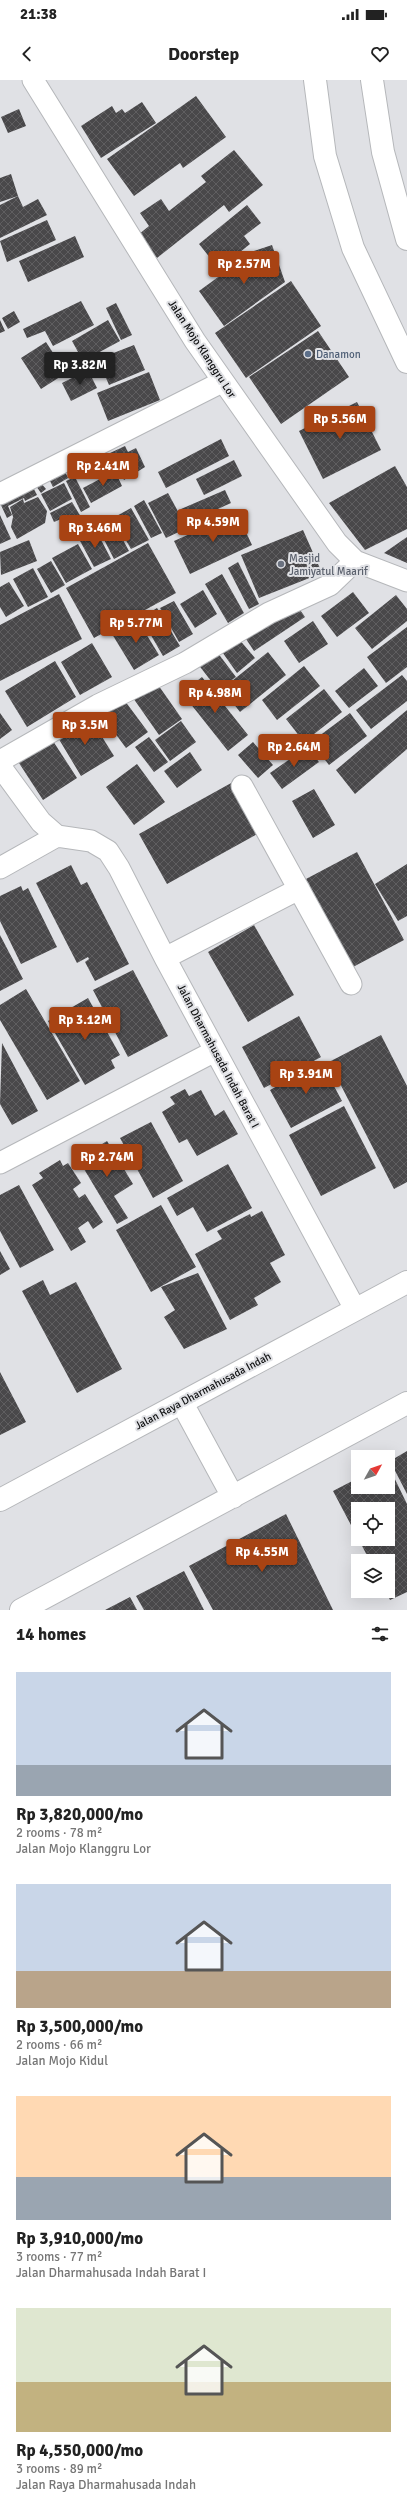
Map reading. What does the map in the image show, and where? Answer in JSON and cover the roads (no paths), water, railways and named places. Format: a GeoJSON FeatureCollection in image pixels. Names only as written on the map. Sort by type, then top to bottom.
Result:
{"type":"FeatureCollection","features":[{"type":"Feature","properties":{"kind":"main road"},"geometry":{"type":"LineString","coordinates":[[314,80],[325,156],[353,248],[407,362]]}},
{"type":"Feature","properties":{"kind":"main road"},"geometry":{"type":"LineString","coordinates":[[372,80],[383,152],[407,239]]}},
{"type":"Feature","properties":{"kind":"main road","name":"Jalan Raya Dharmahusada Indah"},"geometry":{"type":"LineString","coordinates":[[0,1500],[407,1282]]}},
{"type":"Feature","properties":{"kind":"main road"},"geometry":{"type":"LineString","coordinates":[[182,1403],[233,1497]]}},
{"type":"Feature","properties":{"kind":"main road"},"geometry":{"type":"LineString","coordinates":[[21,1610],[407,1403]]}},
{"type":"Feature","properties":{"kind":"street","name":"Jalan Mojo Klanggru Lor"},"geometry":{"type":"LineString","coordinates":[[33,80],[222,382],[337,543],[355,561],[407,581]]}},
{"type":"Feature","properties":{"kind":"street"},"geometry":{"type":"LineString","coordinates":[[0,494],[222,382]]}},
{"type":"Feature","properties":{"kind":"street"},"geometry":{"type":"LineString","coordinates":[[0,761],[98,705],[185,663],[269,613],[330,585],[355,561]]}},
{"type":"Feature","properties":{"kind":"street"},"geometry":{"type":"LineString","coordinates":[[0,766],[41,822],[56,836],[0,868]]}},
{"type":"Feature","properties":{"kind":"street"},"geometry":{"type":"LineString","coordinates":[[242,786],[351,984]]}},
{"type":"Feature","properties":{"kind":"street","name":"Jalan Dharmahusada Indah Barat I"},"geometry":{"type":"LineString","coordinates":[[56,836],[91,841],[108,851],[119,868],[165,958],[355,1309]]}},
{"type":"Feature","properties":{"kind":"street"},"geometry":{"type":"LineString","coordinates":[[165,958],[299,889]]}},
{"type":"Feature","properties":{"kind":"street"},"geometry":{"type":"LineString","coordinates":[[0,1163],[215,1051]]}},
{"type":"Feature","properties":{"kind":"place","name":"Danamon"},"geometry":{"type":"Point","coordinates":[308,354]}},
{"type":"Feature","properties":{"kind":"place","name":"Masjid Jamiyatul Maarif"},"geometry":{"type":"Point","coordinates":[281,564]}}]}
